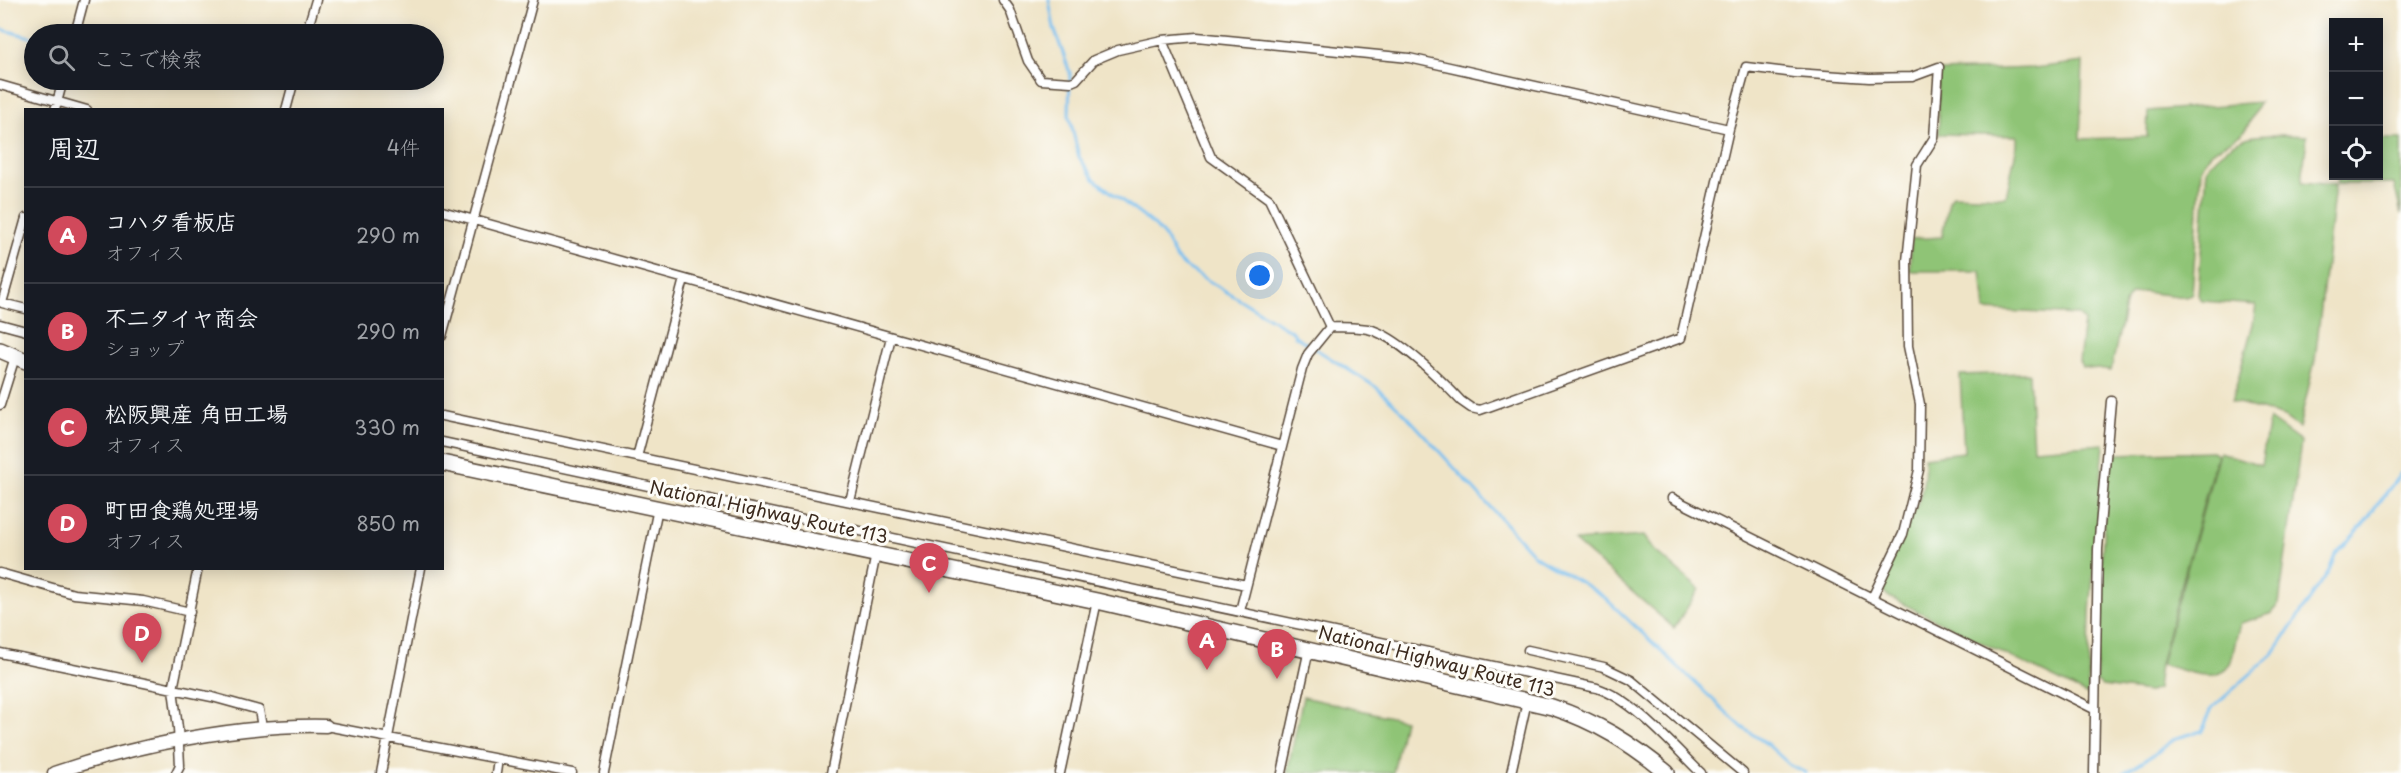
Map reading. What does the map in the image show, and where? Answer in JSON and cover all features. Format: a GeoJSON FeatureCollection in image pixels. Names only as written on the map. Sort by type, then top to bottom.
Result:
{"type":"FeatureCollection","features":[{"type":"Feature","properties":{"kind":"highway"},"geometry":{"type":"LineString","coordinates":[[0,350],[20,359]]}},
{"type":"Feature","properties":{"kind":"highway","name":"National Highway Route 113"},"geometry":{"type":"LineString","coordinates":[[444,463],[1096,602],[1309,649],[1527,701],[1572,714],[1607,730],[1635,746],[1667,773]]}},
{"type":"Feature","properties":{"kind":"street"},"geometry":{"type":"LineString","coordinates":[[78,24],[84,0]]}},
{"type":"Feature","properties":{"kind":"street"},"geometry":{"type":"LineString","coordinates":[[309,24],[316,0]]}},
{"type":"Feature","properties":{"kind":"street"},"geometry":{"type":"LineString","coordinates":[[444,329],[533,0]]}},
{"type":"Feature","properties":{"kind":"street"},"geometry":{"type":"LineString","coordinates":[[1003,0],[1010,10],[1028,61],[1041,80],[1071,82],[1076,80],[1094,60],[1118,50],[1162,40],[1197,37],[1409,58],[1730,129]]}},
{"type":"Feature","properties":{"kind":"street"},"geometry":{"type":"LineString","coordinates":[[1162,40],[1211,157],[1269,199],[1330,327]]}},
{"type":"Feature","properties":{"kind":"street"},"geometry":{"type":"LineString","coordinates":[[1330,327],[1370,329],[1383,335],[1408,352],[1461,401],[1479,410],[1681,338],[1746,67],[1869,78],[1912,77],[1939,67],[1934,138],[1917,165],[1907,261],[1908,346],[1920,404],[1919,470],[1903,534],[1872,598]]}},
{"type":"Feature","properties":{"kind":"street"},"geometry":{"type":"LineString","coordinates":[[0,85],[56,105],[75,108]]}},
{"type":"Feature","properties":{"kind":"street"},"geometry":{"type":"LineString","coordinates":[[56,105],[60,90]]}},
{"type":"Feature","properties":{"kind":"street"},"geometry":{"type":"LineString","coordinates":[[287,108],[291,90]]}},
{"type":"Feature","properties":{"kind":"street"},"geometry":{"type":"LineString","coordinates":[[444,212],[1282,446]]}},
{"type":"Feature","properties":{"kind":"street"},"geometry":{"type":"LineString","coordinates":[[24,224],[3,286],[2,303],[24,308]]}},
{"type":"Feature","properties":{"kind":"street"},"geometry":{"type":"LineString","coordinates":[[637,456],[684,279]]}},
{"type":"Feature","properties":{"kind":"street"},"geometry":{"type":"LineString","coordinates":[[0,324],[24,330]]}},
{"type":"Feature","properties":{"kind":"street"},"geometry":{"type":"LineString","coordinates":[[1240,611],[1302,369],[1308,354],[1330,327]]}},
{"type":"Feature","properties":{"kind":"street"},"geometry":{"type":"LineString","coordinates":[[850,501],[891,337]]}},
{"type":"Feature","properties":{"kind":"street"},"geometry":{"type":"LineString","coordinates":[[0,405],[20,359]]}},
{"type":"Feature","properties":{"kind":"street"},"geometry":{"type":"LineString","coordinates":[[2094,773],[2098,549],[2111,401]]}},
{"type":"Feature","properties":{"kind":"street"},"geometry":{"type":"LineString","coordinates":[[444,416],[1246,585]]}},
{"type":"Feature","properties":{"kind":"street"},"geometry":{"type":"LineString","coordinates":[[444,442],[1240,611],[1612,693],[1645,720],[1701,773]]}},
{"type":"Feature","properties":{"kind":"street"},"geometry":{"type":"LineString","coordinates":[[1672,498],[2094,709]]}},
{"type":"Feature","properties":{"kind":"street"},"geometry":{"type":"LineString","coordinates":[[604,773],[658,508]]}},
{"type":"Feature","properties":{"kind":"street"},"geometry":{"type":"LineString","coordinates":[[831,773],[876,554]]}},
{"type":"Feature","properties":{"kind":"street"},"geometry":{"type":"LineString","coordinates":[[176,773],[180,765],[173,689],[198,570]]}},
{"type":"Feature","properties":{"kind":"street"},"geometry":{"type":"LineString","coordinates":[[381,773],[421,570]]}},
{"type":"Feature","properties":{"kind":"street"},"geometry":{"type":"LineString","coordinates":[[0,573],[68,592],[143,601],[190,612]]}},
{"type":"Feature","properties":{"kind":"street"},"geometry":{"type":"LineString","coordinates":[[1060,773],[1096,602]]}},
{"type":"Feature","properties":{"kind":"street"},"geometry":{"type":"LineString","coordinates":[[1282,773],[1309,649]]}},
{"type":"Feature","properties":{"kind":"street"},"geometry":{"type":"LineString","coordinates":[[1528,650],[1604,667],[1630,680],[1743,773]]}},
{"type":"Feature","properties":{"kind":"street"},"geometry":{"type":"LineString","coordinates":[[0,653],[173,689],[259,710],[262,728]]}},
{"type":"Feature","properties":{"kind":"street"},"geometry":{"type":"LineString","coordinates":[[1511,773],[1527,701]]}},
{"type":"Feature","properties":{"kind":"street"},"geometry":{"type":"LineString","coordinates":[[54,773],[88,761],[179,741],[262,728],[326,726],[389,740],[572,773]]}},
{"type":"Feature","properties":{"kind":"street"},"geometry":{"type":"LineString","coordinates":[[496,773],[498,759]]}},
{"type":"Feature","properties":{"kind":"green space"},"geometry":{"type":"Polygon","coordinates":[[[2083,62],[2080,139],[2147,137],[2148,111],[2260,102],[2243,132],[2213,151],[2201,169],[2192,293],[2186,297],[2143,292],[2131,294],[2126,301],[2111,371],[2082,367],[2079,362],[2084,321],[2079,315],[1985,310],[1981,271],[1910,271],[1911,239],[1942,237],[1949,201],[1953,195],[2006,197],[2017,145],[2017,136],[1939,134],[1938,78],[1941,71],[2034,68],[2083,62]]]}},
{"type":"Feature","properties":{"kind":"green space"},"geometry":{"type":"Polygon","coordinates":[[[2307,136],[2302,182],[2335,185],[2315,360],[2299,428],[2284,417],[2232,401],[2256,305],[2202,301],[2198,295],[2207,168],[2222,152],[2248,137],[2307,136]]]}},
{"type":"Feature","properties":{"kind":"green space"},"geometry":{"type":"Polygon","coordinates":[[[2383,139],[2401,139],[2401,214],[2394,184],[2337,184],[2338,180],[2383,180],[2383,139]]]}},
{"type":"Feature","properties":{"kind":"green space"},"geometry":{"type":"Polygon","coordinates":[[[2029,374],[2033,449],[2104,444],[2090,612],[2088,695],[1889,597],[1880,588],[1921,493],[1924,457],[1964,452],[1960,375],[2029,374]]]}},
{"type":"Feature","properties":{"kind":"green space"},"geometry":{"type":"Polygon","coordinates":[[[2269,419],[2301,442],[2279,604],[2270,614],[2241,623],[2231,661],[2219,674],[2199,674],[2161,664],[2219,452],[2261,465],[2269,419]]]}},
{"type":"Feature","properties":{"kind":"green space"},"geometry":{"type":"Polygon","coordinates":[[[2212,451],[2217,454],[2160,664],[2157,689],[2149,692],[2102,686],[2096,681],[2109,457],[2116,454],[2212,451]]]}},
{"type":"Feature","properties":{"kind":"green space"},"geometry":{"type":"Polygon","coordinates":[[[1644,536],[1654,550],[1699,589],[1674,628],[1574,541],[1644,536]]]}},
{"type":"Feature","properties":{"kind":"green space"},"geometry":{"type":"Polygon","coordinates":[[[1303,697],[1404,720],[1393,773],[1287,773],[1303,697]]]}},
{"type":"Feature","properties":{"kind":"waterway"},"geometry":{"type":"LineString","coordinates":[[1049,0],[1054,28],[1070,73],[1069,115],[1079,157],[1094,179],[1155,226],[1184,266],[1293,332],[1295,336],[1376,387],[1406,415],[1534,555],[1605,598],[1742,727],[1767,744],[1790,765],[1806,773]]}},
{"type":"Feature","properties":{"kind":"waterway"},"geometry":{"type":"LineString","coordinates":[[0,29],[24,35]]}},
{"type":"Feature","properties":{"kind":"waterway"},"geometry":{"type":"LineString","coordinates":[[2124,773],[2176,738],[2202,731],[2212,708],[2273,654],[2329,571],[2335,555],[2362,526],[2401,473]]}},
{"type":"Feature","properties":{"kind":"place","name":"松阪興産 角田工場"},"geometry":{"type":"Point","coordinates":[929,593]}},
{"type":"Feature","properties":{"kind":"place","name":"町田食鶏処理場"},"geometry":{"type":"Point","coordinates":[142,663]}},
{"type":"Feature","properties":{"kind":"place","name":"コハタ看板店"},"geometry":{"type":"Point","coordinates":[1207,670]}},
{"type":"Feature","properties":{"kind":"place","name":"不二タイヤ商会"},"geometry":{"type":"Point","coordinates":[1277,679]}}]}
